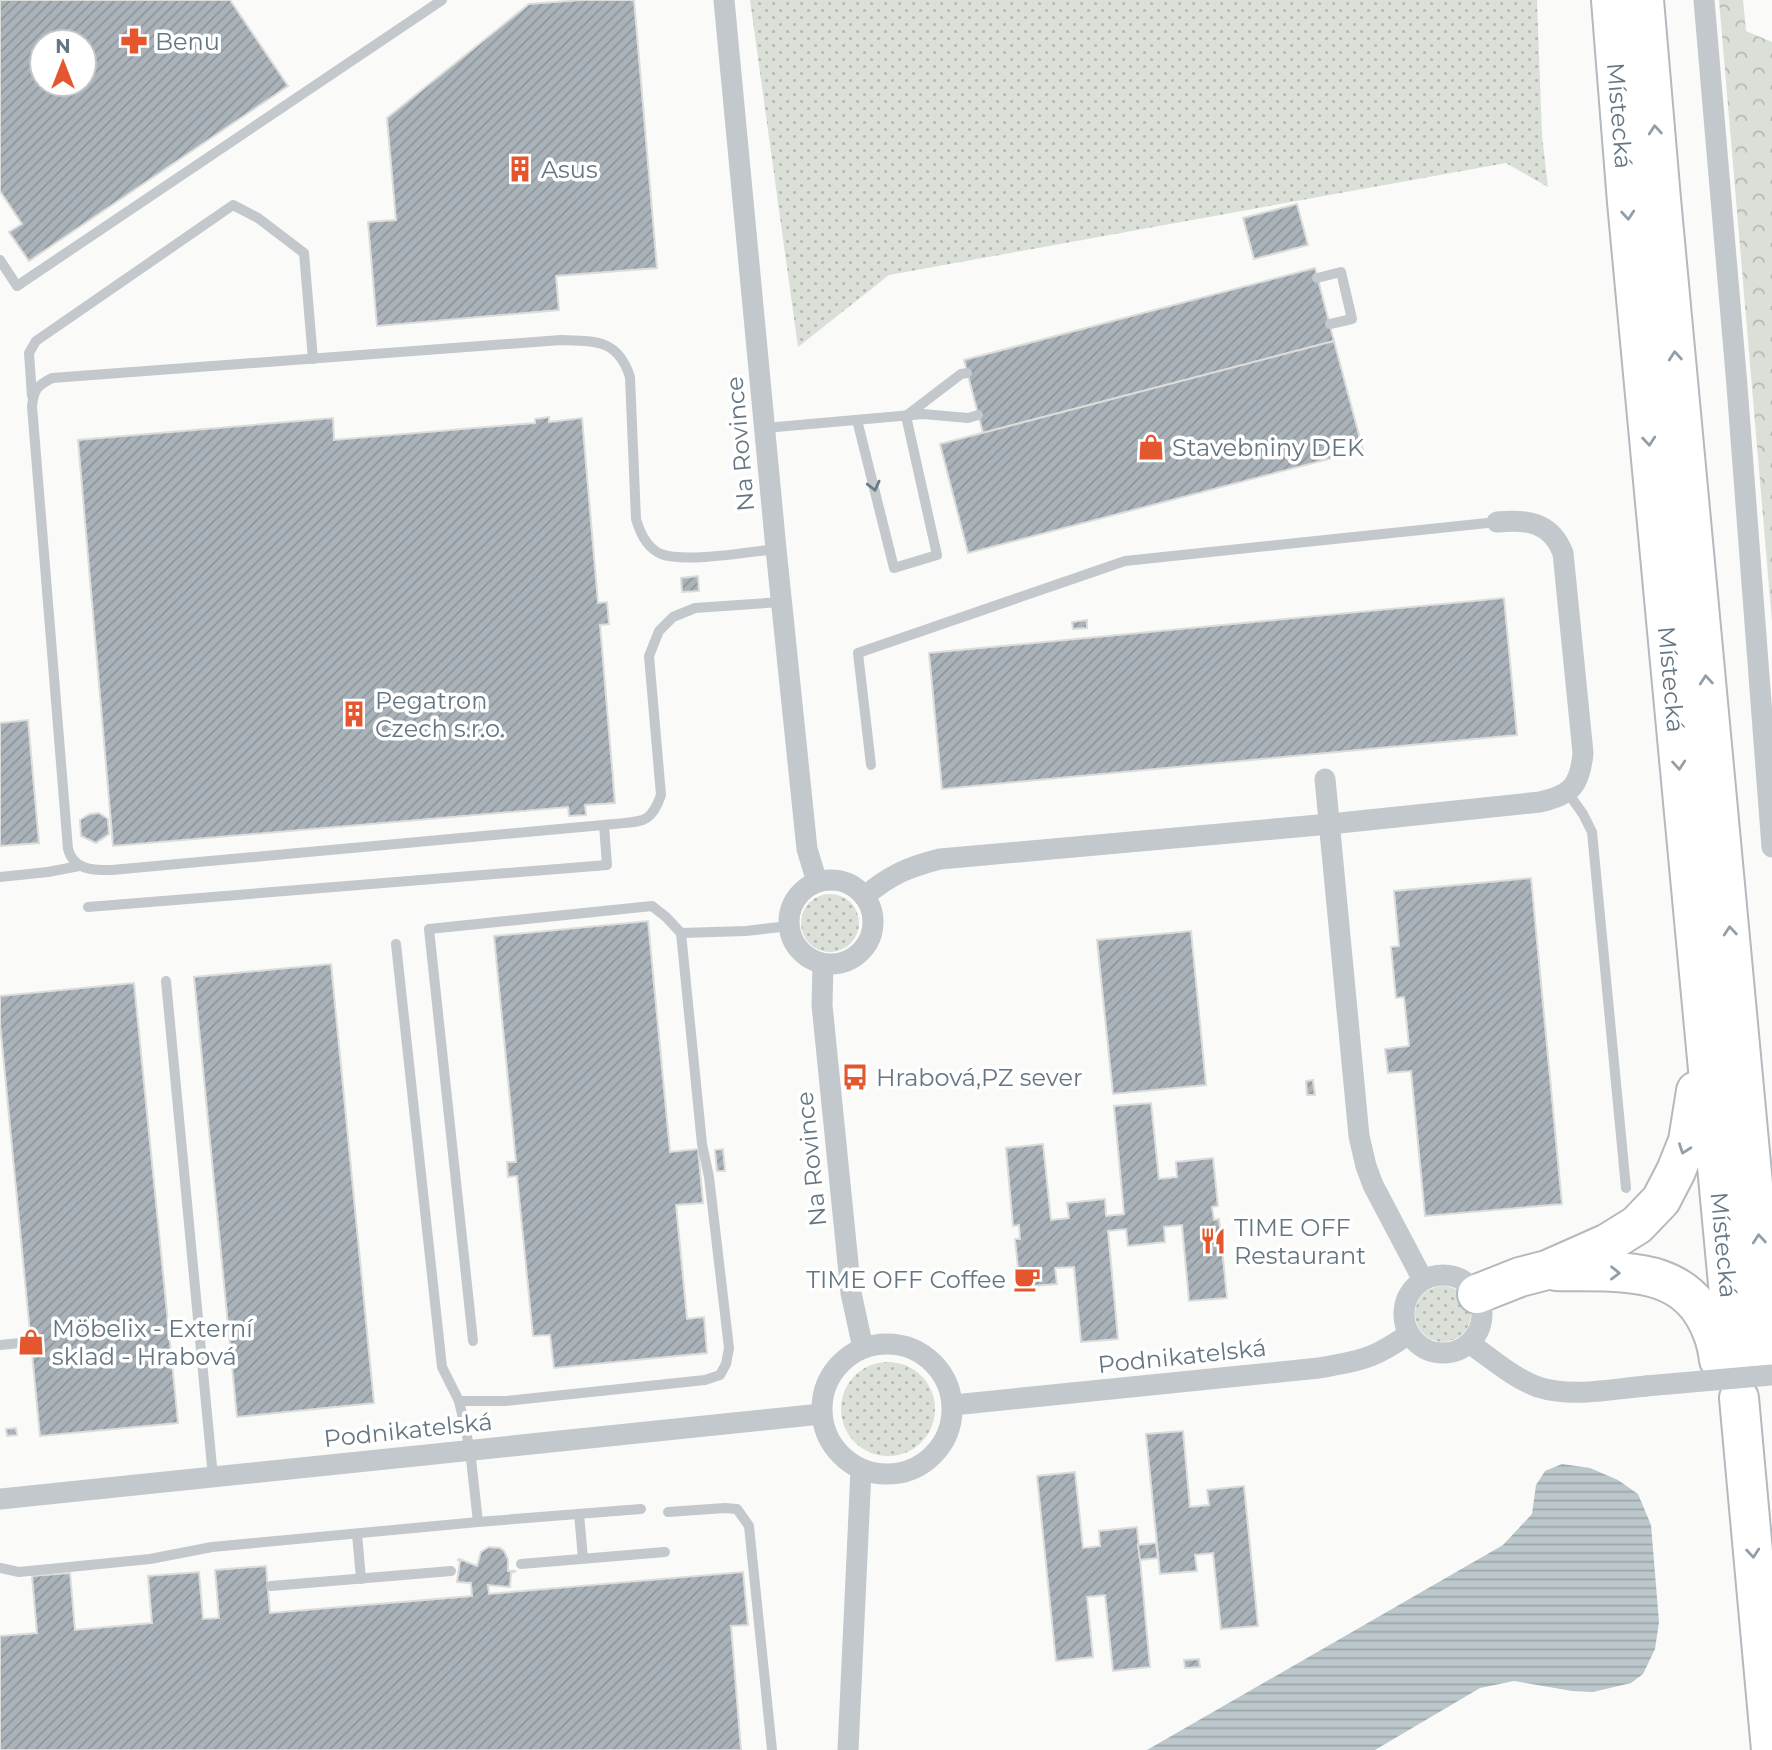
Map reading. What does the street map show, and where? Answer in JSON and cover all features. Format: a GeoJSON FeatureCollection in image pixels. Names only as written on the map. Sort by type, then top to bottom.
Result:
{"type":"FeatureCollection","features":[{"type":"Feature","properties":{"kind":"highway","name":"Místecká"},"geometry":{"type":"LineString","coordinates":[[1611,0],[1628,216],[1719,1004]]}},
{"type":"Feature","properties":{"kind":"highway","name":"Místecká"},"geometry":{"type":"LineString","coordinates":[[1644,0],[1719,1004],[1749,1363]]}},
{"type":"Feature","properties":{"kind":"highway"},"geometry":{"type":"LineString","coordinates":[[1719,1004],[1752,1061],[1772,1114]]}},
{"type":"Feature","properties":{"kind":"highway"},"geometry":{"type":"LineString","coordinates":[[1477,1294],[1520,1277],[1547,1270],[1608,1243],[1637,1226],[1661,1200],[1688,1141],[1698,1082],[1719,1004]]}},
{"type":"Feature","properties":{"kind":"highway"},"geometry":{"type":"LineString","coordinates":[[1547,1270],[1631,1273],[1660,1278],[1684,1291],[1702,1311],[1714,1335],[1749,1363]]}},
{"type":"Feature","properties":{"kind":"highway"},"geometry":{"type":"LineString","coordinates":[[1733,1399],[1746,1485],[1771,1750]]}},
{"type":"Feature","properties":{"kind":"street","name":"Na Rovince"},"geometry":{"type":"LineString","coordinates":[[724,0],[807,849],[817,882]]}},
{"type":"Feature","properties":{"kind":"street"},"geometry":{"type":"LineString","coordinates":[[1704,0],[1772,847]]}},
{"type":"Feature","properties":{"kind":"street"},"geometry":{"type":"LineString","coordinates":[[865,896],[896,873],[940,859],[1540,802],[1568,793],[1582,766],[1583,753],[1563,553],[1558,540],[1532,523],[1517,520],[1497,522]]}},
{"type":"Feature","properties":{"kind":"street"},"geometry":{"type":"LineString","coordinates":[[1325,779],[1359,1136],[1373,1185],[1423,1280]]}},
{"type":"Feature","properties":{"kind":"street"},"geometry":{"type":"LineString","coordinates":[[843,881],[865,896],[874,919],[873,931],[869,943],[860,954],[836,965],[810,960],[799,951],[789,926],[790,912],[805,889],[817,882],[843,881]]}},
{"type":"Feature","properties":{"kind":"street","name":"Na Rovince"},"geometry":{"type":"LineString","coordinates":[[823,964],[822,1005],[851,1293],[863,1348]]}},
{"type":"Feature","properties":{"kind":"street"},"geometry":{"type":"LineString","coordinates":[[1434,1275],[1459,1278],[1469,1284],[1477,1294],[1483,1315],[1481,1325],[1469,1343],[1460,1349],[1437,1353],[1416,1343],[1409,1334],[1404,1310],[1407,1298],[1413,1288],[1423,1280],[1434,1275]]}},
{"type":"Feature","properties":{"kind":"street","name":"Podnikatelská"},"geometry":{"type":"LineString","coordinates":[[953,1405],[1319,1368],[1371,1356],[1409,1334]]}},
{"type":"Feature","properties":{"kind":"street"},"geometry":{"type":"LineString","coordinates":[[1469,1343],[1519,1378],[1537,1386],[1575,1393],[1646,1386],[1749,1363]]}},
{"type":"Feature","properties":{"kind":"street"},"geometry":{"type":"LineString","coordinates":[[879,1344],[895,1344],[924,1355],[944,1377],[953,1405],[952,1420],[941,1448],[931,1459],[915,1469],[898,1474],[879,1475],[861,1470],[845,1460],[833,1448],[825,1432],[821,1414],[825,1386],[840,1363],[863,1348],[879,1344]]}},
{"type":"Feature","properties":{"kind":"street","name":"Podnikatelská"},"geometry":{"type":"LineString","coordinates":[[0,1499],[821,1414]]}},
{"type":"Feature","properties":{"kind":"street"},"geometry":{"type":"LineString","coordinates":[[848,1750],[861,1470]]}},
{"type":"Feature","properties":{"kind":"lane"},"geometry":{"type":"LineString","coordinates":[[0,260],[17,286],[442,0]]}},
{"type":"Feature","properties":{"kind":"lane"},"geometry":{"type":"LineString","coordinates":[[313,359],[304,253],[258,218],[233,205],[36,341],[29,353],[68,849],[71,858],[79,866],[86,869],[112,870],[647,819],[656,810],[662,795],[649,656],[659,631],[673,617],[695,608],[782,602]]}},
{"type":"Feature","properties":{"kind":"lane"},"geometry":{"type":"LineString","coordinates":[[1317,278],[1341,272],[1352,319],[1330,324]]}},
{"type":"Feature","properties":{"kind":"lane"},"geometry":{"type":"LineString","coordinates":[[32,406],[36,389],[52,378],[561,340],[594,341],[607,345],[625,363],[630,377],[636,519],[644,538],[660,553],[685,558],[776,549]]}},
{"type":"Feature","properties":{"kind":"lane"},"geometry":{"type":"LineString","coordinates":[[906,416],[961,374],[967,373]]}},
{"type":"Feature","properties":{"kind":"lane"},"geometry":{"type":"LineString","coordinates":[[765,428],[923,414],[968,418],[978,415]]}},
{"type":"Feature","properties":{"kind":"lane"},"geometry":{"type":"LineString","coordinates":[[857,420],[894,568],[937,555],[906,416]]}},
{"type":"Feature","properties":{"kind":"lane"},"geometry":{"type":"LineString","coordinates":[[871,765],[858,653],[1125,561],[1497,522]]}},
{"type":"Feature","properties":{"kind":"lane"},"geometry":{"type":"LineString","coordinates":[[1568,793],[1592,832],[1626,1188]]}},
{"type":"Feature","properties":{"kind":"lane"},"geometry":{"type":"LineString","coordinates":[[88,907],[607,865],[604,825]]}},
{"type":"Feature","properties":{"kind":"lane"},"geometry":{"type":"LineString","coordinates":[[0,877],[79,866]]}},
{"type":"Feature","properties":{"kind":"lane"},"geometry":{"type":"LineString","coordinates":[[459,1401],[506,1401],[705,1380],[720,1376],[726,1364],[729,1348],[709,1177],[702,1144],[681,933],[652,906],[429,929],[473,1341]]}},
{"type":"Feature","properties":{"kind":"lane"},"geometry":{"type":"LineString","coordinates":[[681,933],[746,931],[789,926]]}},
{"type":"Feature","properties":{"kind":"lane"},"geometry":{"type":"LineString","coordinates":[[396,943],[442,1367],[459,1401],[470,1450],[478,1522]]}},
{"type":"Feature","properties":{"kind":"lane"},"geometry":{"type":"LineString","coordinates":[[166,981],[213,1477]]}},
{"type":"Feature","properties":{"kind":"lane"},"geometry":{"type":"LineString","coordinates":[[0,1345],[31,1342]]}},
{"type":"Feature","properties":{"kind":"lane"},"geometry":{"type":"LineString","coordinates":[[0,1568],[19,1572],[33,1571],[150,1559],[212,1547],[641,1509]]}},
{"type":"Feature","properties":{"kind":"lane"},"geometry":{"type":"LineString","coordinates":[[668,1512],[737,1509],[749,1526],[772,1750]]}},
{"type":"Feature","properties":{"kind":"lane"},"geometry":{"type":"LineString","coordinates":[[579,1514],[583,1558]]}},
{"type":"Feature","properties":{"kind":"lane"},"geometry":{"type":"LineString","coordinates":[[357,1534],[361,1579]]}},
{"type":"Feature","properties":{"kind":"lane"},"geometry":{"type":"LineString","coordinates":[[521,1564],[665,1552]]}},
{"type":"Feature","properties":{"kind":"lane"},"geometry":{"type":"LineString","coordinates":[[271,1586],[451,1571]]}},
{"type":"Feature","properties":{"kind":"green space"},"geometry":{"type":"Polygon","coordinates":[[[750,0],[1537,0],[1542,136],[1548,187],[1506,163],[889,275],[798,347],[750,0]]]}},
{"type":"Feature","properties":{"kind":"green space"},"geometry":{"type":"Polygon","coordinates":[[[1719,0],[1743,0],[1746,31],[1772,42],[1772,622],[1719,0]]]}},
{"type":"Feature","properties":{"kind":"green space"},"geometry":{"type":"Polygon","coordinates":[[[830,894],[841,896],[854,907],[859,923],[857,934],[846,947],[830,952],[819,950],[806,939],[801,923],[803,912],[814,899],[830,894]]]}},
{"type":"Feature","properties":{"kind":"green space"},"geometry":{"type":"Polygon","coordinates":[[[1443,1286],[1463,1294],[1471,1314],[1463,1334],[1443,1342],[1423,1334],[1415,1314],[1423,1294],[1443,1286]]]}},
{"type":"Feature","properties":{"kind":"green space"},"geometry":{"type":"Polygon","coordinates":[[[888,1362],[906,1366],[921,1376],[931,1391],[935,1409],[931,1427],[921,1442],[906,1452],[888,1456],[870,1452],[855,1442],[845,1427],[841,1409],[845,1391],[855,1376],[870,1366],[888,1362]]]}},
{"type":"Feature","properties":{"kind":"shaded area"},"geometry":{"type":"Polygon","coordinates":[[[1562,1464],[1590,1468],[1618,1480],[1638,1494],[1651,1525],[1659,1622],[1655,1649],[1643,1674],[1631,1683],[1593,1692],[1514,1681],[1480,1688],[1375,1750],[1147,1750],[1503,1545],[1532,1514],[1536,1485],[1545,1471],[1562,1464]]]}},
{"type":"Feature","properties":{"kind":"building"},"geometry":{"type":"Polygon","coordinates":[[[0,0],[230,0],[288,86],[29,261],[9,232],[22,224],[0,191],[0,0]]]}},
{"type":"Feature","properties":{"kind":"building","name":"Asus"},"geometry":{"type":"Polygon","coordinates":[[[634,0],[657,268],[556,276],[559,310],[377,326],[368,222],[396,220],[387,118],[529,4],[634,0]]]}},
{"type":"Feature","properties":{"kind":"building"},"geometry":{"type":"Polygon","coordinates":[[[1297,204],[1308,245],[1254,259],[1243,218],[1297,204]]]}},
{"type":"Feature","properties":{"kind":"building"},"geometry":{"type":"Polygon","coordinates":[[[1315,268],[1334,341],[983,433],[964,360],[1315,268]]]}},
{"type":"Feature","properties":{"kind":"building","name":"Stavebniny DEK"},"geometry":{"type":"Polygon","coordinates":[[[1334,341],[1363,450],[968,553],[940,444],[1334,341]]]}},
{"type":"Feature","properties":{"kind":"building","name":"Pegatron Czech s.r.o."},"geometry":{"type":"Polygon","coordinates":[[[549,417],[549,422],[582,418],[598,603],[607,602],[609,624],[600,625],[615,803],[585,805],[586,815],[569,816],[568,807],[113,846],[78,440],[333,418],[334,440],[535,423],[535,419],[549,417]]]}},
{"type":"Feature","properties":{"kind":"building"},"geometry":{"type":"Polygon","coordinates":[[[698,576],[699,591],[682,592],[681,578],[698,576]]]}},
{"type":"Feature","properties":{"kind":"building"},"geometry":{"type":"Polygon","coordinates":[[[1504,598],[1517,735],[942,789],[929,653],[1504,598]]]}},
{"type":"Feature","properties":{"kind":"building"},"geometry":{"type":"Polygon","coordinates":[[[1087,620],[1087,628],[1073,629],[1072,622],[1087,620]]]}},
{"type":"Feature","properties":{"kind":"building"},"geometry":{"type":"Polygon","coordinates":[[[28,720],[39,843],[0,846],[0,723],[28,720]]]}},
{"type":"Feature","properties":{"kind":"building"},"geometry":{"type":"Polygon","coordinates":[[[99,813],[108,819],[109,834],[96,843],[81,836],[80,820],[90,814],[99,813]]]}},
{"type":"Feature","properties":{"kind":"building"},"geometry":{"type":"Polygon","coordinates":[[[1531,878],[1562,1204],[1425,1216],[1411,1071],[1388,1073],[1385,1049],[1409,1046],[1404,997],[1396,998],[1391,947],[1399,946],[1394,891],[1531,878]]]}},
{"type":"Feature","properties":{"kind":"building"},"geometry":{"type":"Polygon","coordinates":[[[648,921],[670,1152],[698,1149],[703,1203],[676,1205],[687,1319],[704,1317],[707,1353],[554,1368],[550,1335],[533,1336],[517,1176],[508,1177],[507,1162],[516,1162],[494,936],[648,921]]]}},
{"type":"Feature","properties":{"kind":"building"},"geometry":{"type":"Polygon","coordinates":[[[1191,931],[1206,1085],[1113,1094],[1097,940],[1191,931]]]}},
{"type":"Feature","properties":{"kind":"building"},"geometry":{"type":"Polygon","coordinates":[[[331,964],[374,1403],[237,1417],[194,977],[331,964]]]}},
{"type":"Feature","properties":{"kind":"building"},"geometry":{"type":"Polygon","coordinates":[[[134,983],[178,1423],[40,1436],[0,1023],[0,996],[134,983]]]}},
{"type":"Feature","properties":{"kind":"building"},"geometry":{"type":"Polygon","coordinates":[[[1313,1080],[1315,1095],[1307,1095],[1306,1081],[1313,1080]]]}},
{"type":"Feature","properties":{"kind":"building"},"geometry":{"type":"Polygon","coordinates":[[[1151,1103],[1159,1179],[1177,1177],[1176,1162],[1213,1158],[1218,1206],[1212,1207],[1214,1220],[1219,1219],[1227,1298],[1189,1301],[1182,1225],[1164,1227],[1165,1242],[1128,1246],[1126,1229],[1108,1231],[1118,1339],[1081,1342],[1074,1267],[1055,1268],[1057,1284],[1020,1287],[1015,1239],[1020,1239],[1019,1225],[1013,1226],[1006,1148],[1043,1144],[1051,1220],[1069,1218],[1067,1203],[1105,1199],[1106,1216],[1124,1214],[1114,1106],[1151,1103]]]}},
{"type":"Feature","properties":{"kind":"building"},"geometry":{"type":"Polygon","coordinates":[[[723,1149],[725,1171],[717,1171],[715,1150],[723,1149]]]}},
{"type":"Feature","properties":{"kind":"building"},"geometry":{"type":"Polygon","coordinates":[[[16,1428],[17,1435],[7,1436],[6,1429],[16,1428]]]}},
{"type":"Feature","properties":{"kind":"building"},"geometry":{"type":"Polygon","coordinates":[[[1183,1431],[1190,1507],[1209,1505],[1207,1490],[1244,1486],[1258,1626],[1221,1629],[1213,1553],[1195,1555],[1197,1571],[1160,1574],[1146,1434],[1183,1431]]]}},
{"type":"Feature","properties":{"kind":"building"},"geometry":{"type":"Polygon","coordinates":[[[1075,1472],[1083,1548],[1100,1546],[1099,1531],[1137,1527],[1150,1667],[1113,1671],[1105,1595],[1087,1597],[1093,1657],[1056,1661],[1037,1476],[1075,1472]]]}},
{"type":"Feature","properties":{"kind":"building"},"geometry":{"type":"Polygon","coordinates":[[[1156,1543],[1158,1558],[1140,1560],[1138,1545],[1156,1543]]]}},
{"type":"Feature","properties":{"kind":"building"},"geometry":{"type":"Polygon","coordinates":[[[489,1547],[504,1551],[508,1559],[508,1571],[516,1571],[511,1573],[510,1587],[488,1585],[489,1594],[743,1572],[748,1625],[731,1626],[741,1750],[0,1750],[0,1636],[37,1633],[32,1576],[70,1573],[75,1630],[152,1623],[148,1576],[199,1572],[203,1619],[219,1618],[215,1570],[266,1566],[270,1613],[472,1596],[471,1583],[457,1582],[458,1560],[477,1566],[481,1552],[489,1547]]]}},
{"type":"Feature","properties":{"kind":"building"},"geometry":{"type":"Polygon","coordinates":[[[1199,1659],[1200,1667],[1185,1668],[1184,1660],[1199,1659]]]}},
{"type":"Feature","properties":{"kind":"place","name":"Benu"},"geometry":{"type":"Point","coordinates":[134,41]}},
{"type":"Feature","properties":{"kind":"place","name":"Asus"},"geometry":{"type":"Point","coordinates":[520,169]}},
{"type":"Feature","properties":{"kind":"place","name":"Stavebniny DEK"},"geometry":{"type":"Point","coordinates":[1151,447]}},
{"type":"Feature","properties":{"kind":"place","name":"Pegatron Czech s.r.o."},"geometry":{"type":"Point","coordinates":[354,714]}},
{"type":"Feature","properties":{"kind":"place","name":"Hrabová,PZ sever"},"geometry":{"type":"Point","coordinates":[855,1077]}},
{"type":"Feature","properties":{"kind":"place","name":"TIME OFF Restaurant"},"geometry":{"type":"Point","coordinates":[1213,1241]}},
{"type":"Feature","properties":{"kind":"place","name":"TIME OFF Coffee"},"geometry":{"type":"Point","coordinates":[1027,1279]}},
{"type":"Feature","properties":{"kind":"place","name":"Möbelix - Externí sklad - Hrabová"},"geometry":{"type":"Point","coordinates":[31,1342]}}]}
